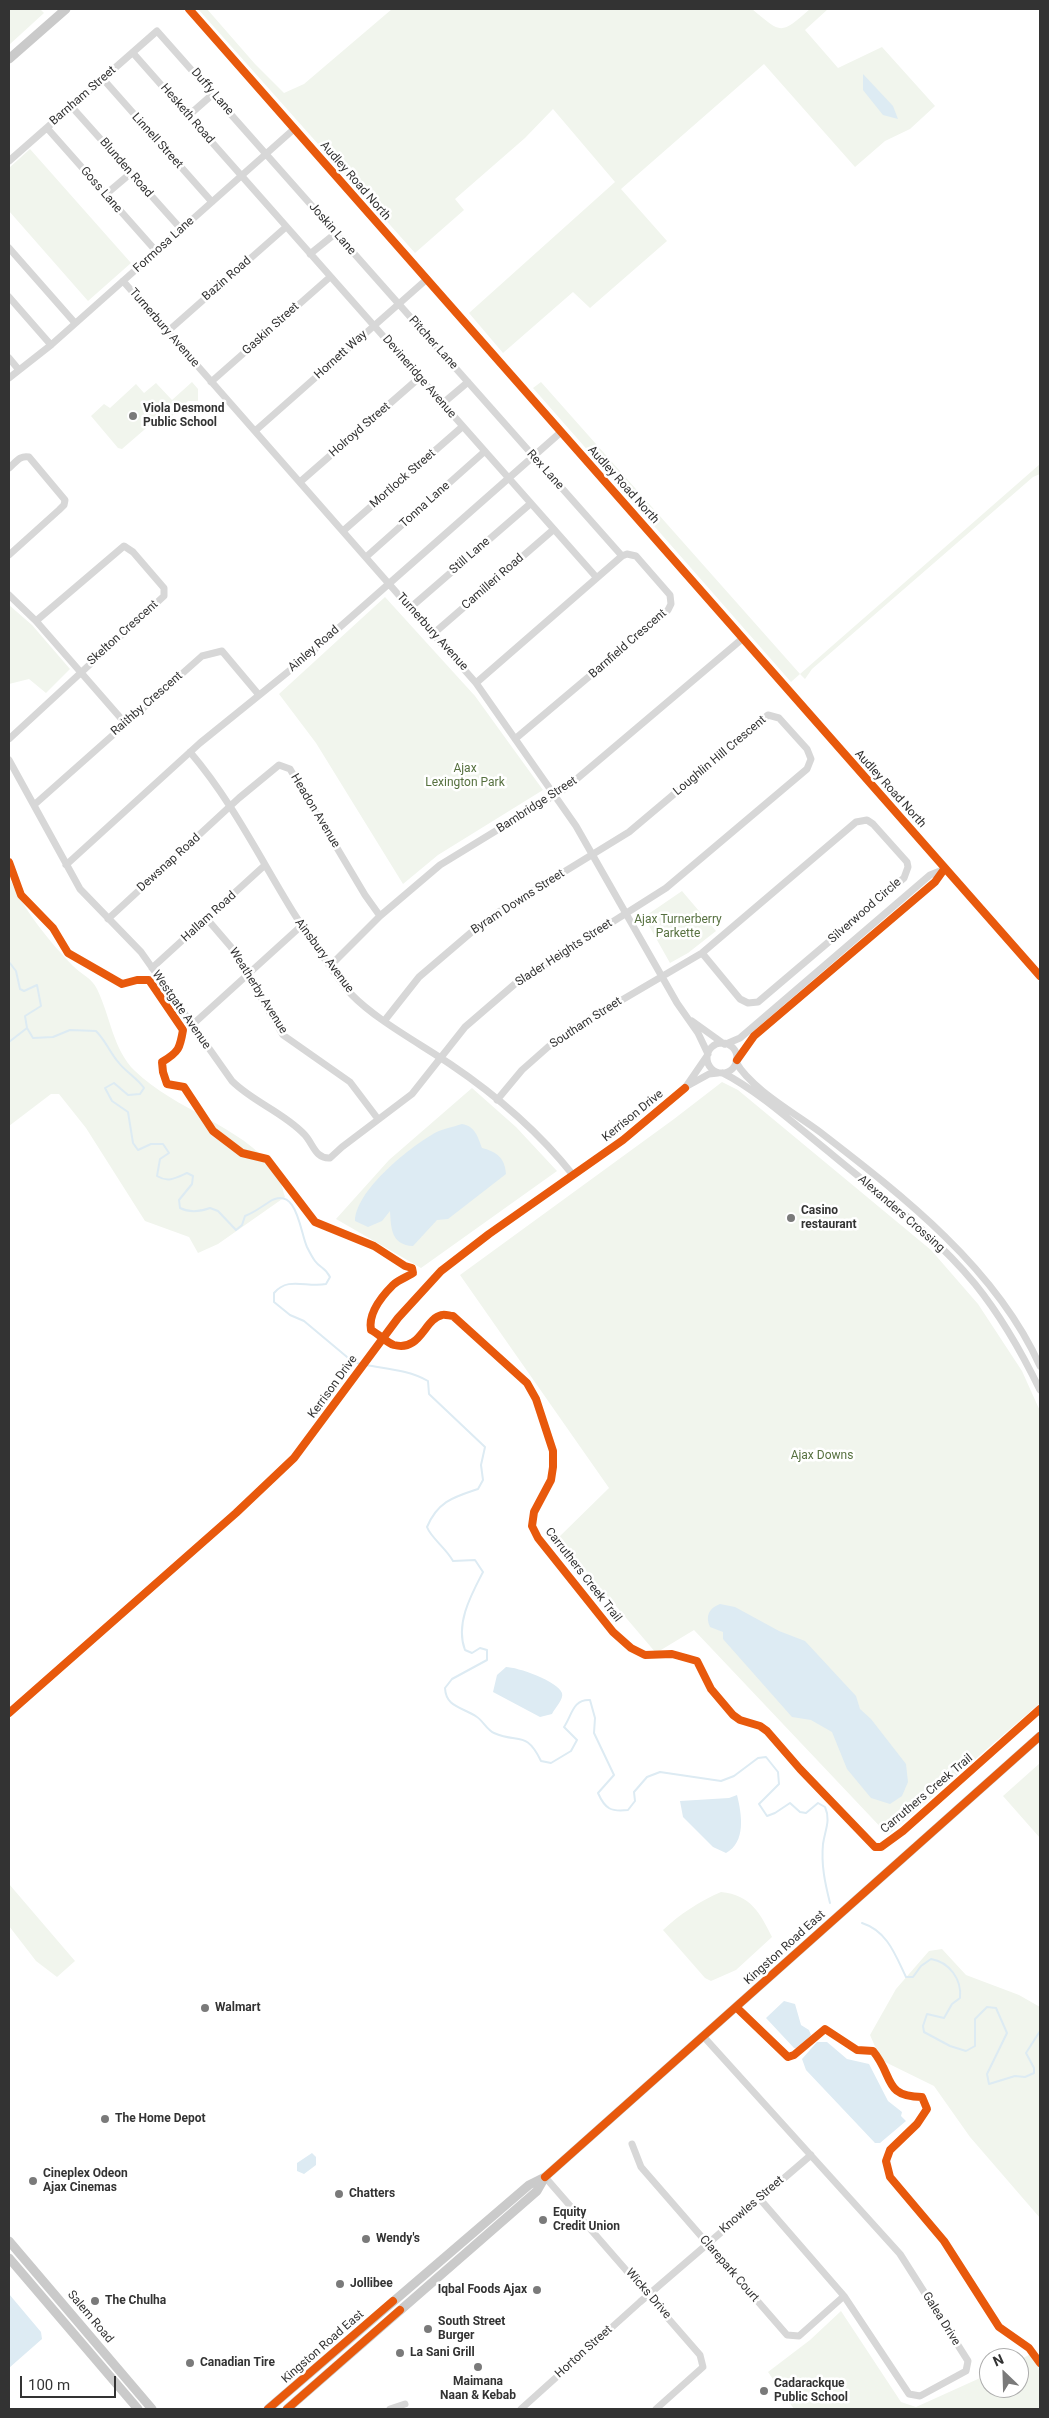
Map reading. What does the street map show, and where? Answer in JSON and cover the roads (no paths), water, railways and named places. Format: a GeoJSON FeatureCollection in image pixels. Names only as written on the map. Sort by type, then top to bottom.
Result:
{"type":"FeatureCollection","features":[{"type":"Feature","properties":{"kind":"main road"},"geometry":{"type":"LineString","coordinates":[[9,59],[66,9]]}},
{"type":"Feature","properties":{"kind":"main road","name":"Kingston Road East"},"geometry":{"type":"LineString","coordinates":[[268,2409],[529,2185],[545,2176],[1040,1736]]}},
{"type":"Feature","properties":{"kind":"main road","name":"Kingston Road East"},"geometry":{"type":"LineString","coordinates":[[287,2409],[537,2191],[545,2176]]}},
{"type":"Feature","properties":{"kind":"main road","name":"Salem Road"},"geometry":{"type":"LineString","coordinates":[[9,2240],[152,2409]]}},
{"type":"Feature","properties":{"kind":"main road","name":"Salem Road"},"geometry":{"type":"LineString","coordinates":[[9,2258],[138,2409]]}},
{"type":"Feature","properties":{"kind":"street","name":"Audley Road North"},"geometry":{"type":"LineString","coordinates":[[189,9],[428,279],[742,640],[1040,976]]}},
{"type":"Feature","properties":{"kind":"street","name":"Barnham Street"},"geometry":{"type":"LineString","coordinates":[[10,158],[157,31]]}},
{"type":"Feature","properties":{"kind":"street","name":"Duffy Lane"},"geometry":{"type":"LineString","coordinates":[[157,31],[266,154]]}},
{"type":"Feature","properties":{"kind":"street","name":"Hesketh Road"},"geometry":{"type":"LineString","coordinates":[[132,53],[241,176]]}},
{"type":"Feature","properties":{"kind":"street","name":"Linnell Street"},"geometry":{"type":"LineString","coordinates":[[103,79],[212,202]]}},
{"type":"Feature","properties":{"kind":"street"},"geometry":{"type":"LineString","coordinates":[[188,116],[213,94]]}},
{"type":"Feature","properties":{"kind":"street","name":"Blunden Road"},"geometry":{"type":"LineString","coordinates":[[71,106],[181,229]]}},
{"type":"Feature","properties":{"kind":"street","name":"Goss Lane"},"geometry":{"type":"LineString","coordinates":[[47,128],[156,251]]}},
{"type":"Feature","properties":{"kind":"street","name":"Formosa Lane"},"geometry":{"type":"LineString","coordinates":[[9,378],[51,345],[294,129]]}},
{"type":"Feature","properties":{"kind":"street","name":"Joskin Lane"},"geometry":{"type":"LineString","coordinates":[[266,154],[399,305]]}},
{"type":"Feature","properties":{"kind":"street"},"geometry":{"type":"LineString","coordinates":[[106,195],[131,173]]}},
{"type":"Feature","properties":{"kind":"street","name":"Devineridge Avenue"},"geometry":{"type":"LineString","coordinates":[[241,176],[597,578]]}},
{"type":"Feature","properties":{"kind":"street","name":"Bazin Road"},"geometry":{"type":"LineString","coordinates":[[167,332],[286,227]]}},
{"type":"Feature","properties":{"kind":"street"},"geometry":{"type":"LineString","coordinates":[[310,254],[336,233]]}},
{"type":"Feature","properties":{"kind":"street"},"geometry":{"type":"LineString","coordinates":[[9,248],[75,323]]}},
{"type":"Feature","properties":{"kind":"street","name":"Gaskin Street"},"geometry":{"type":"LineString","coordinates":[[211,382],[330,276]]}},
{"type":"Feature","properties":{"kind":"street","name":"Hornett Way"},"geometry":{"type":"LineString","coordinates":[[255,431],[428,279]]}},
{"type":"Feature","properties":{"kind":"street","name":"Turnerbury Avenue"},"geometry":{"type":"LineString","coordinates":[[122,281],[476,683],[594,854],[626,914],[690,1020],[708,1055]]}},
{"type":"Feature","properties":{"kind":"street"},"geometry":{"type":"LineString","coordinates":[[9,297],[51,345]]}},
{"type":"Feature","properties":{"kind":"street","name":"Pitcher Lane"},"geometry":{"type":"LineString","coordinates":[[399,305],[468,382]]}},
{"type":"Feature","properties":{"kind":"street"},"geometry":{"type":"LineString","coordinates":[[9,358],[19,370]]}},
{"type":"Feature","properties":{"kind":"street","name":"Holroyd Street"},"geometry":{"type":"LineString","coordinates":[[300,482],[420,378]]}},
{"type":"Feature","properties":{"kind":"street"},"geometry":{"type":"LineString","coordinates":[[442,404],[468,382]]}},
{"type":"Feature","properties":{"kind":"street","name":"Rex Lane"},"geometry":{"type":"LineString","coordinates":[[468,382],[622,556]]}},
{"type":"Feature","properties":{"kind":"street","name":"Mortlock Street"},"geometry":{"type":"LineString","coordinates":[[343,531],[462,427]]}},
{"type":"Feature","properties":{"kind":"street","name":"Ainley Road"},"geometry":{"type":"LineString","coordinates":[[66,865],[190,752],[299,664],[388,583],[561,432]]}},
{"type":"Feature","properties":{"kind":"street","name":"Tonna Lane"},"geometry":{"type":"LineString","coordinates":[[366,557],[484,452]]}},
{"type":"Feature","properties":{"kind":"street"},"geometry":{"type":"LineString","coordinates":[[9,468],[19,458],[29,457],[65,500],[64,505],[59,510],[9,554]]}},
{"type":"Feature","properties":{"kind":"street","name":"Still Lane"},"geometry":{"type":"LineString","coordinates":[[410,608],[530,504]]}},
{"type":"Feature","properties":{"kind":"street","name":"Camilleri Road"},"geometry":{"type":"LineString","coordinates":[[433,634],[553,530]]}},
{"type":"Feature","properties":{"kind":"street","name":"Skelton Crescent"},"geometry":{"type":"LineString","coordinates":[[36,621],[119,548],[128,547],[138,558],[164,588],[164,596],[81,672]]}},
{"type":"Feature","properties":{"kind":"street","name":"Barnfield Crescent"},"geometry":{"type":"LineString","coordinates":[[515,739],[668,610],[671,604],[670,595],[636,556],[628,554],[622,556]]}},
{"type":"Feature","properties":{"kind":"street"},"geometry":{"type":"LineString","coordinates":[[476,683],[622,556]]}},
{"type":"Feature","properties":{"kind":"street"},"geometry":{"type":"LineString","coordinates":[[9,596],[36,621],[125,723]]}},
{"type":"Feature","properties":{"kind":"street","name":"Bambridge Street"},"geometry":{"type":"LineString","coordinates":[[330,966],[380,916],[451,858],[554,795],[588,771],[742,640]]}},
{"type":"Feature","properties":{"kind":"street","name":"Raithby Crescent"},"geometry":{"type":"LineString","coordinates":[[34,805],[202,656],[222,651],[259,695]]}},
{"type":"Feature","properties":{"kind":"street"},"geometry":{"type":"LineString","coordinates":[[9,739],[81,672]]}},
{"type":"Feature","properties":{"kind":"street","name":"Loughlin Hill Crescent"},"geometry":{"type":"LineString","coordinates":[[594,854],[629,832],[768,715],[779,718],[810,754],[810,764],[800,775],[666,888],[626,914]]}},
{"type":"Feature","properties":{"kind":"street","name":"Ainsbury Avenue"},"geometry":{"type":"LineString","coordinates":[[190,752],[216,783],[300,927],[357,1000],[441,1058],[497,1100],[536,1132],[573,1175]]}},
{"type":"Feature","properties":{"kind":"street","name":"Westgate Avenue"},"geometry":{"type":"LineString","coordinates":[[9,760],[80,889],[141,952],[232,1081],[248,1095],[288,1120],[306,1135],[323,1158],[330,1158],[412,1094],[441,1058]]}},
{"type":"Feature","properties":{"kind":"street","name":"Headon Avenue"},"geometry":{"type":"LineString","coordinates":[[230,806],[274,768],[284,766],[290,769],[365,895],[380,916]]}},
{"type":"Feature","properties":{"kind":"street","name":"Dewsnap Road"},"geometry":{"type":"LineString","coordinates":[[108,918],[230,806]]}},
{"type":"Feature","properties":{"kind":"street","name":"Silverwood Circle"},"geometry":{"type":"LineString","coordinates":[[662,976],[702,954],[856,822],[867,820],[873,824],[906,862],[908,867],[904,878],[758,1002],[748,1003],[740,1000],[702,954]]}},
{"type":"Feature","properties":{"kind":"street","name":"Byram Downs Street"},"geometry":{"type":"LineString","coordinates":[[385,1020],[419,977],[474,930],[497,913],[594,854]]}},
{"type":"Feature","properties":{"kind":"street","name":"Hallam Road"},"geometry":{"type":"LineString","coordinates":[[152,968],[264,865]]}},
{"type":"Feature","properties":{"kind":"street"},"geometry":{"type":"LineString","coordinates":[[945,868],[935,882],[754,1036],[732,1068],[721,1073],[711,1068],[708,1055],[715,1045],[725,1044],[740,1038],[930,875],[945,868]]}},
{"type":"Feature","properties":{"kind":"street","name":"Slader Heights Street"},"geometry":{"type":"LineString","coordinates":[[441,1058],[465,1027],[526,975],[626,914]]}},
{"type":"Feature","properties":{"kind":"street","name":"Weatherby Avenue"},"geometry":{"type":"LineString","coordinates":[[207,919],[231,947],[283,1035],[350,1082],[378,1119]]}},
{"type":"Feature","properties":{"kind":"street"},"geometry":{"type":"LineString","coordinates":[[192,1026],[300,927]]}},
{"type":"Feature","properties":{"kind":"street","name":"Southam Street"},"geometry":{"type":"LineString","coordinates":[[497,1100],[522,1070],[570,1031],[662,976]]}},
{"type":"Feature","properties":{"kind":"street","name":"Turnerbury Avenue"},"geometry":{"type":"LineString","coordinates":[[690,1020],[725,1044]]}},
{"type":"Feature","properties":{"kind":"street"},"geometry":{"type":"LineString","coordinates":[[725,1044],[735,1051],[736,1061]]}},
{"type":"Feature","properties":{"kind":"street","name":"Kerrison Drive"},"geometry":{"type":"LineString","coordinates":[[685,1088],[708,1055]]}},
{"type":"Feature","properties":{"kind":"street","name":"Alexanders Crossing"},"geometry":{"type":"LineString","coordinates":[[736,1061],[748,1079],[821,1133],[932,1226],[960,1252],[1001,1300],[1040,1366]]}},
{"type":"Feature","properties":{"kind":"street","name":"Alexanders Crossing"},"geometry":{"type":"LineString","coordinates":[[721,1073],[741,1083],[812,1139],[911,1221],[959,1266],[998,1314],[1040,1390]]}},
{"type":"Feature","properties":{"kind":"street","name":"Kerrison Drive"},"geometry":{"type":"LineString","coordinates":[[9,1713],[236,1513],[294,1458],[395,1322],[418,1295],[455,1259],[623,1140],[685,1088],[709,1074],[721,1073]]}},
{"type":"Feature","properties":{"kind":"street","name":"Galea Drive"},"geometry":{"type":"LineString","coordinates":[[702,2036],[900,2254],[968,2361],[966,2371],[920,2396],[909,2394],[844,2296],[759,2198]]}},
{"type":"Feature","properties":{"kind":"street","name":"Clarepark Court"},"geometry":{"type":"LineString","coordinates":[[632,2144],[640,2167],[787,2335],[799,2336],[844,2296]]}},
{"type":"Feature","properties":{"kind":"street","name":"Knowles Street"},"geometry":{"type":"LineString","coordinates":[[648,2295],[811,2155]]}},
{"type":"Feature","properties":{"kind":"street","name":"Wicks Drive"},"geometry":{"type":"LineString","coordinates":[[545,2176],[700,2355],[703,2367],[656,2409]]}},
{"type":"Feature","properties":{"kind":"street","name":"Horton Street"},"geometry":{"type":"LineString","coordinates":[[521,2409],[648,2295]]}},
{"type":"Feature","properties":{"kind":"street"},"geometry":{"type":"LineString","coordinates":[[390,2409],[405,2404]]}},
{"type":"Feature","properties":{"kind":"waterway"},"geometry":{"type":"LineString","coordinates":[[9,962],[16,971],[20,989],[24,991],[37,985],[41,1006],[25,1016],[27,1028],[33,1038],[53,1037],[70,1030],[96,1031],[119,1063],[144,1088],[140,1094],[128,1095],[114,1083],[105,1088],[112,1101],[128,1112],[133,1143],[138,1150],[151,1144],[163,1144],[169,1153],[160,1159],[157,1176],[165,1179],[176,1178],[187,1173],[193,1176],[192,1184],[179,1200],[180,1208],[191,1211],[210,1208],[218,1211],[236,1230],[242,1225],[245,1216],[269,1202],[278,1198],[286,1199],[291,1204],[296,1212],[307,1247],[315,1261],[330,1277],[326,1284],[285,1285],[274,1293],[274,1302],[290,1315],[304,1321],[353,1362],[361,1364]]}},
{"type":"Feature","properties":{"kind":"waterway"},"geometry":{"type":"LineString","coordinates":[[9,1042],[27,1028]]}},
{"type":"Feature","properties":{"kind":"waterway"},"geometry":{"type":"LineString","coordinates":[[366,1365],[406,1372],[428,1381],[429,1394],[485,1447],[481,1465],[483,1480],[478,1489],[448,1501],[436,1511],[427,1527],[453,1561],[475,1560],[483,1572],[466,1610],[463,1620],[462,1640],[465,1650],[472,1653],[480,1648],[487,1650],[487,1660],[452,1679],[445,1688],[448,1700],[477,1717],[494,1733],[526,1741],[536,1751],[541,1761],[551,1763],[571,1751],[577,1740],[564,1727],[576,1705],[584,1700],[590,1700],[595,1718],[594,1733],[614,1775],[598,1793],[603,1803],[613,1810],[628,1810],[635,1801],[634,1792],[647,1777],[660,1772],[721,1781],[734,1776],[758,1758],[766,1757],[778,1772],[779,1784],[759,1804],[767,1816],[790,1803],[800,1812],[806,1813],[818,1803],[825,1807],[828,1821],[823,1844],[823,1859],[830,1903]]}},
{"type":"Feature","properties":{"kind":"waterway"},"geometry":{"type":"LineString","coordinates":[[862,1923],[878,1932],[889,1944],[906,1977],[913,1977],[921,1966],[931,1959],[943,1964],[953,1972],[959,1984],[960,1998],[952,2004],[944,2018],[927,2014],[923,2026],[924,2032],[950,2046],[966,2051],[975,2046],[975,2019],[987,2007],[996,2008],[1007,2033],[987,2074],[989,2084],[1015,2076],[1025,2077],[1034,2073],[1034,2068],[1026,2053],[1040,2031]]}},
{"type":"Feature","properties":{"kind":"place","name":"Viola Desmond Public School"},"geometry":{"type":"Point","coordinates":[133,416]}},
{"type":"Feature","properties":{"kind":"place","name":"Casino restaurant"},"geometry":{"type":"Point","coordinates":[791,1218]}},
{"type":"Feature","properties":{"kind":"place","name":"Walmart"},"geometry":{"type":"Point","coordinates":[205,2008]}},
{"type":"Feature","properties":{"kind":"place","name":"The Home Depot"},"geometry":{"type":"Point","coordinates":[105,2119]}},
{"type":"Feature","properties":{"kind":"place","name":"Cineplex Odeon Ajax Cinemas"},"geometry":{"type":"Point","coordinates":[33,2181]}},
{"type":"Feature","properties":{"kind":"place","name":"Chatters"},"geometry":{"type":"Point","coordinates":[339,2194]}},
{"type":"Feature","properties":{"kind":"place","name":"Equity Credit Union"},"geometry":{"type":"Point","coordinates":[543,2220]}},
{"type":"Feature","properties":{"kind":"place","name":"Wendy's"},"geometry":{"type":"Point","coordinates":[366,2239]}},
{"type":"Feature","properties":{"kind":"place","name":"Jollibee"},"geometry":{"type":"Point","coordinates":[340,2284]}},
{"type":"Feature","properties":{"kind":"place","name":"Iqbal Foods Ajax"},"geometry":{"type":"Point","coordinates":[537,2290]}},
{"type":"Feature","properties":{"kind":"place","name":"The Chulha"},"geometry":{"type":"Point","coordinates":[95,2301]}},
{"type":"Feature","properties":{"kind":"place","name":"South Street Burger"},"geometry":{"type":"Point","coordinates":[428,2329]}},
{"type":"Feature","properties":{"kind":"place","name":"La Sani Grill"},"geometry":{"type":"Point","coordinates":[400,2353]}},
{"type":"Feature","properties":{"kind":"place","name":"Canadian Tire"},"geometry":{"type":"Point","coordinates":[190,2363]}},
{"type":"Feature","properties":{"kind":"place","name":"Maimana Naan & Kebab"},"geometry":{"type":"Point","coordinates":[478,2367]}},
{"type":"Feature","properties":{"kind":"place","name":"Cadarackque Public School"},"geometry":{"type":"Point","coordinates":[764,2391]}},
{"type":"Feature","properties":{"kind":"park label","name":"Ajax Lexington Park"},"geometry":{"type":"Point","coordinates":[465,776]}},
{"type":"Feature","properties":{"kind":"park label","name":"Ajax Turnerberry Parkette"},"geometry":{"type":"Point","coordinates":[678,927]}},
{"type":"Feature","properties":{"kind":"park label","name":"Ajax Downs"},"geometry":{"type":"Point","coordinates":[822,1456]}}]}
